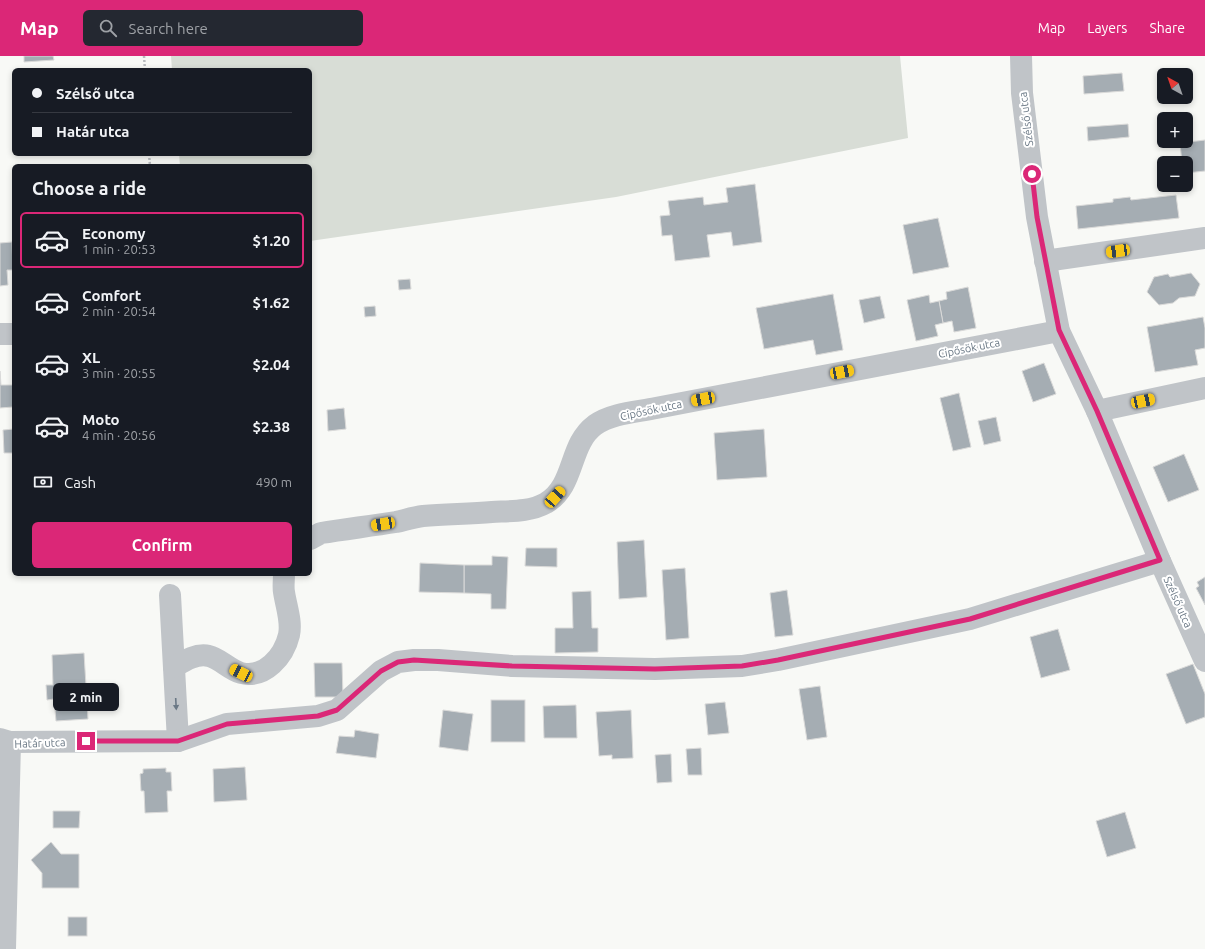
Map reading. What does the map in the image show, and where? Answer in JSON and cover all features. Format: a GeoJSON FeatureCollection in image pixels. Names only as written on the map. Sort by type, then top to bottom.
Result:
{"type":"FeatureCollection","features":[{"type":"Feature","properties":{"kind":"street","name":"Szélső utca"},"geometry":{"type":"LineString","coordinates":[[1021,56],[1022,93],[1037,217],[1059,330],[1097,411],[1160,560],[1205,660]]}},
{"type":"Feature","properties":{"kind":"street"},"geometry":{"type":"LineString","coordinates":[[1045,261],[1205,238]]}},
{"type":"Feature","properties":{"kind":"street","name":"Cipősök utca"},"geometry":{"type":"LineString","coordinates":[[312,538],[321,533],[396,522],[421,516],[512,511],[545,504],[555,497],[563,488],[579,445],[586,434],[606,419],[1059,330]]}},
{"type":"Feature","properties":{"kind":"street"},"geometry":{"type":"LineString","coordinates":[[0,334],[12,334]]}},
{"type":"Feature","properties":{"kind":"street"},"geometry":{"type":"LineString","coordinates":[[1097,411],[1205,388]]}},
{"type":"Feature","properties":{"kind":"street","name":"Határ utca"},"geometry":{"type":"LineString","coordinates":[[5,949],[5,740],[178,741],[227,724],[318,716],[337,710],[381,671],[398,662],[414,660],[438,660],[512,666],[655,669],[742,666],[778,660],[970,619],[1160,560]]}},
{"type":"Feature","properties":{"kind":"street"},"geometry":{"type":"LineString","coordinates":[[174,667],[188,659],[199,656],[209,656],[241,673],[255,674],[268,668],[278,659],[289,634],[289,619],[283,591],[284,576]]}},
{"type":"Feature","properties":{"kind":"street"},"geometry":{"type":"LineString","coordinates":[[170,595],[178,741]]}},
{"type":"Feature","properties":{"kind":"path"},"geometry":{"type":"LineString","coordinates":[[144,56],[145,68]]}},
{"type":"Feature","properties":{"kind":"shaded area"},"geometry":{"type":"Polygon","coordinates":[[[171,56],[900,56],[908,138],[616,197],[312,241],[312,164],[180,164],[179,156],[312,156],[312,68],[172,68],[171,56]]]}},
{"type":"Feature","properties":{"kind":"building"},"geometry":{"type":"Polygon","coordinates":[[[24,56],[53,56],[54,60],[24,62],[24,56]]]}},
{"type":"Feature","properties":{"kind":"building"},"geometry":{"type":"Polygon","coordinates":[[[1122,73],[1124,91],[1084,94],[1083,76],[1122,73]]]}},
{"type":"Feature","properties":{"kind":"building"},"geometry":{"type":"Polygon","coordinates":[[[1128,124],[1129,137],[1088,141],[1087,127],[1128,124]]]}},
{"type":"Feature","properties":{"kind":"building"},"geometry":{"type":"Polygon","coordinates":[[[1205,140],[1205,171],[1193,172],[1193,156],[1181,156],[1180,148],[1193,148],[1193,141],[1205,140]]]}},
{"type":"Feature","properties":{"kind":"building"},"geometry":{"type":"Polygon","coordinates":[[[755,184],[762,242],[733,246],[731,232],[707,235],[710,257],[675,261],[672,235],[662,236],[660,216],[670,215],[668,201],[703,197],[704,205],[728,202],[726,188],[755,184]]]}},
{"type":"Feature","properties":{"kind":"building"},"geometry":{"type":"Polygon","coordinates":[[[1176,195],[1179,218],[1078,229],[1076,206],[1113,202],[1113,199],[1130,197],[1131,200],[1176,195]]]}},
{"type":"Feature","properties":{"kind":"building"},"geometry":{"type":"Polygon","coordinates":[[[938,218],[949,267],[913,274],[903,225],[938,218]]]}},
{"type":"Feature","properties":{"kind":"building"},"geometry":{"type":"Polygon","coordinates":[[[12,242],[12,270],[7,270],[8,285],[0,286],[0,243],[12,242]]]}},
{"type":"Feature","properties":{"kind":"building"},"geometry":{"type":"Polygon","coordinates":[[[1191,273],[1200,284],[1195,296],[1179,298],[1173,303],[1159,305],[1147,292],[1154,277],[1168,274],[1170,277],[1191,273]]]}},
{"type":"Feature","properties":{"kind":"building"},"geometry":{"type":"Polygon","coordinates":[[[410,279],[411,289],[399,290],[398,280],[410,279]]]}},
{"type":"Feature","properties":{"kind":"building"},"geometry":{"type":"Polygon","coordinates":[[[968,287],[976,328],[954,332],[952,321],[943,323],[939,301],[947,299],[946,292],[968,287]]]}},
{"type":"Feature","properties":{"kind":"building"},"geometry":{"type":"Polygon","coordinates":[[[833,294],[843,350],[816,355],[813,340],[764,349],[756,308],[833,294]]]}},
{"type":"Feature","properties":{"kind":"building"},"geometry":{"type":"Polygon","coordinates":[[[929,295],[930,303],[939,301],[943,323],[935,325],[938,336],[916,341],[907,300],[929,295]]]}},
{"type":"Feature","properties":{"kind":"building"},"geometry":{"type":"Polygon","coordinates":[[[880,296],[885,318],[864,323],[859,300],[880,296]]]}},
{"type":"Feature","properties":{"kind":"building"},"geometry":{"type":"Polygon","coordinates":[[[375,306],[376,316],[365,317],[364,307],[375,306]]]}},
{"type":"Feature","properties":{"kind":"building"},"geometry":{"type":"Polygon","coordinates":[[[1203,317],[1205,328],[1205,348],[1195,350],[1198,365],[1155,372],[1147,327],[1203,317]]]}},
{"type":"Feature","properties":{"kind":"building"},"geometry":{"type":"Polygon","coordinates":[[[1044,363],[1056,394],[1033,402],[1022,371],[1044,363]]]}},
{"type":"Feature","properties":{"kind":"building"},"geometry":{"type":"Polygon","coordinates":[[[0,371],[1,385],[12,385],[12,407],[0,408],[0,371]]]}},
{"type":"Feature","properties":{"kind":"building"},"geometry":{"type":"Polygon","coordinates":[[[959,393],[971,447],[953,451],[940,398],[959,393]]]}},
{"type":"Feature","properties":{"kind":"building"},"geometry":{"type":"Polygon","coordinates":[[[344,408],[346,429],[328,431],[327,410],[344,408]]]}},
{"type":"Feature","properties":{"kind":"building"},"geometry":{"type":"Polygon","coordinates":[[[996,417],[1001,441],[984,445],[978,421],[996,417]]]}},
{"type":"Feature","properties":{"kind":"building"},"geometry":{"type":"Polygon","coordinates":[[[12,429],[12,453],[4,453],[3,430],[12,429]]]}},
{"type":"Feature","properties":{"kind":"building"},"geometry":{"type":"Polygon","coordinates":[[[764,429],[767,477],[717,480],[714,433],[764,429]]]}},
{"type":"Feature","properties":{"kind":"building"},"geometry":{"type":"Polygon","coordinates":[[[1184,454],[1199,490],[1168,502],[1153,467],[1184,454]]]}},
{"type":"Feature","properties":{"kind":"building"},"geometry":{"type":"Polygon","coordinates":[[[644,540],[647,597],[619,599],[617,542],[644,540]]]}},
{"type":"Feature","properties":{"kind":"building"},"geometry":{"type":"Polygon","coordinates":[[[526,548],[557,548],[557,567],[525,566],[526,548]]]}},
{"type":"Feature","properties":{"kind":"building"},"geometry":{"type":"Polygon","coordinates":[[[492,556],[508,557],[506,609],[491,609],[491,594],[464,593],[464,565],[492,565],[492,556]]]}},
{"type":"Feature","properties":{"kind":"building"},"geometry":{"type":"Polygon","coordinates":[[[420,563],[464,565],[464,593],[419,592],[420,563]]]}},
{"type":"Feature","properties":{"kind":"building"},"geometry":{"type":"Polygon","coordinates":[[[685,568],[689,638],[666,640],[662,570],[685,568]]]}},
{"type":"Feature","properties":{"kind":"building"},"geometry":{"type":"Polygon","coordinates":[[[1205,577],[1205,605],[1196,588],[1199,586],[1197,582],[1205,577]]]}},
{"type":"Feature","properties":{"kind":"building"},"geometry":{"type":"Polygon","coordinates":[[[787,590],[793,635],[775,637],[770,593],[787,590]]]}},
{"type":"Feature","properties":{"kind":"building"},"geometry":{"type":"Polygon","coordinates":[[[591,591],[592,628],[598,628],[598,652],[555,653],[555,628],[573,628],[572,592],[591,591]]]}},
{"type":"Feature","properties":{"kind":"building"},"geometry":{"type":"Polygon","coordinates":[[[1058,629],[1070,670],[1041,678],[1030,637],[1058,629]]]}},
{"type":"Feature","properties":{"kind":"building"},"geometry":{"type":"Polygon","coordinates":[[[84,653],[88,719],[56,721],[54,699],[47,700],[46,685],[53,685],[52,655],[84,653]]]}},
{"type":"Feature","properties":{"kind":"building"},"geometry":{"type":"Polygon","coordinates":[[[314,663],[342,663],[343,697],[315,697],[314,663]]]}},
{"type":"Feature","properties":{"kind":"building"},"geometry":{"type":"Polygon","coordinates":[[[1193,664],[1205,694],[1205,717],[1186,724],[1166,674],[1193,664]]]}},
{"type":"Feature","properties":{"kind":"building"},"geometry":{"type":"Polygon","coordinates":[[[820,686],[827,737],[807,740],[799,689],[820,686]]]}},
{"type":"Feature","properties":{"kind":"building"},"geometry":{"type":"Polygon","coordinates":[[[491,700],[525,700],[525,742],[491,742],[491,700]]]}},
{"type":"Feature","properties":{"kind":"building"},"geometry":{"type":"Polygon","coordinates":[[[725,702],[729,733],[708,735],[705,704],[725,702]]]}},
{"type":"Feature","properties":{"kind":"building"},"geometry":{"type":"Polygon","coordinates":[[[576,705],[577,738],[544,738],[543,706],[576,705]]]}},
{"type":"Feature","properties":{"kind":"building"},"geometry":{"type":"Polygon","coordinates":[[[443,710],[473,714],[468,751],[439,747],[443,710]]]}},
{"type":"Feature","properties":{"kind":"building"},"geometry":{"type":"Polygon","coordinates":[[[631,710],[633,758],[612,759],[612,755],[599,756],[596,712],[631,710]]]}},
{"type":"Feature","properties":{"kind":"building"},"geometry":{"type":"Polygon","coordinates":[[[355,730],[379,734],[376,758],[336,753],[339,736],[354,737],[355,730]]]}},
{"type":"Feature","properties":{"kind":"building"},"geometry":{"type":"Polygon","coordinates":[[[701,748],[702,775],[688,775],[686,749],[701,748]]]}},
{"type":"Feature","properties":{"kind":"building"},"geometry":{"type":"Polygon","coordinates":[[[671,754],[672,782],[657,783],[655,755],[671,754]]]}},
{"type":"Feature","properties":{"kind":"building"},"geometry":{"type":"Polygon","coordinates":[[[245,767],[247,800],[214,802],[213,769],[245,767]]]}},
{"type":"Feature","properties":{"kind":"building"},"geometry":{"type":"Polygon","coordinates":[[[166,768],[166,772],[171,772],[172,791],[167,791],[168,812],[145,813],[144,791],[141,791],[140,774],[143,773],[143,769],[166,768]]]}},
{"type":"Feature","properties":{"kind":"building"},"geometry":{"type":"Polygon","coordinates":[[[53,811],[80,811],[79,828],[53,828],[53,811]]]}},
{"type":"Feature","properties":{"kind":"building"},"geometry":{"type":"Polygon","coordinates":[[[1125,812],[1136,848],[1107,857],[1096,821],[1125,812]]]}},
{"type":"Feature","properties":{"kind":"building"},"geometry":{"type":"Polygon","coordinates":[[[51,842],[61,854],[79,854],[79,888],[42,888],[42,873],[31,860],[51,842]]]}},
{"type":"Feature","properties":{"kind":"building"},"geometry":{"type":"Polygon","coordinates":[[[68,917],[87,917],[87,936],[68,936],[68,917]]]}},
{"type":"Feature","properties":{"kind":"route"},"geometry":{"type":"LineString","coordinates":[[86,741],[178,741],[227,724],[318,716],[337,710],[381,671],[398,662],[414,660],[438,660],[512,666],[655,669],[742,666],[778,660],[970,619],[1160,560],[1097,411],[1059,330],[1037,217],[1032,174]]}}]}
